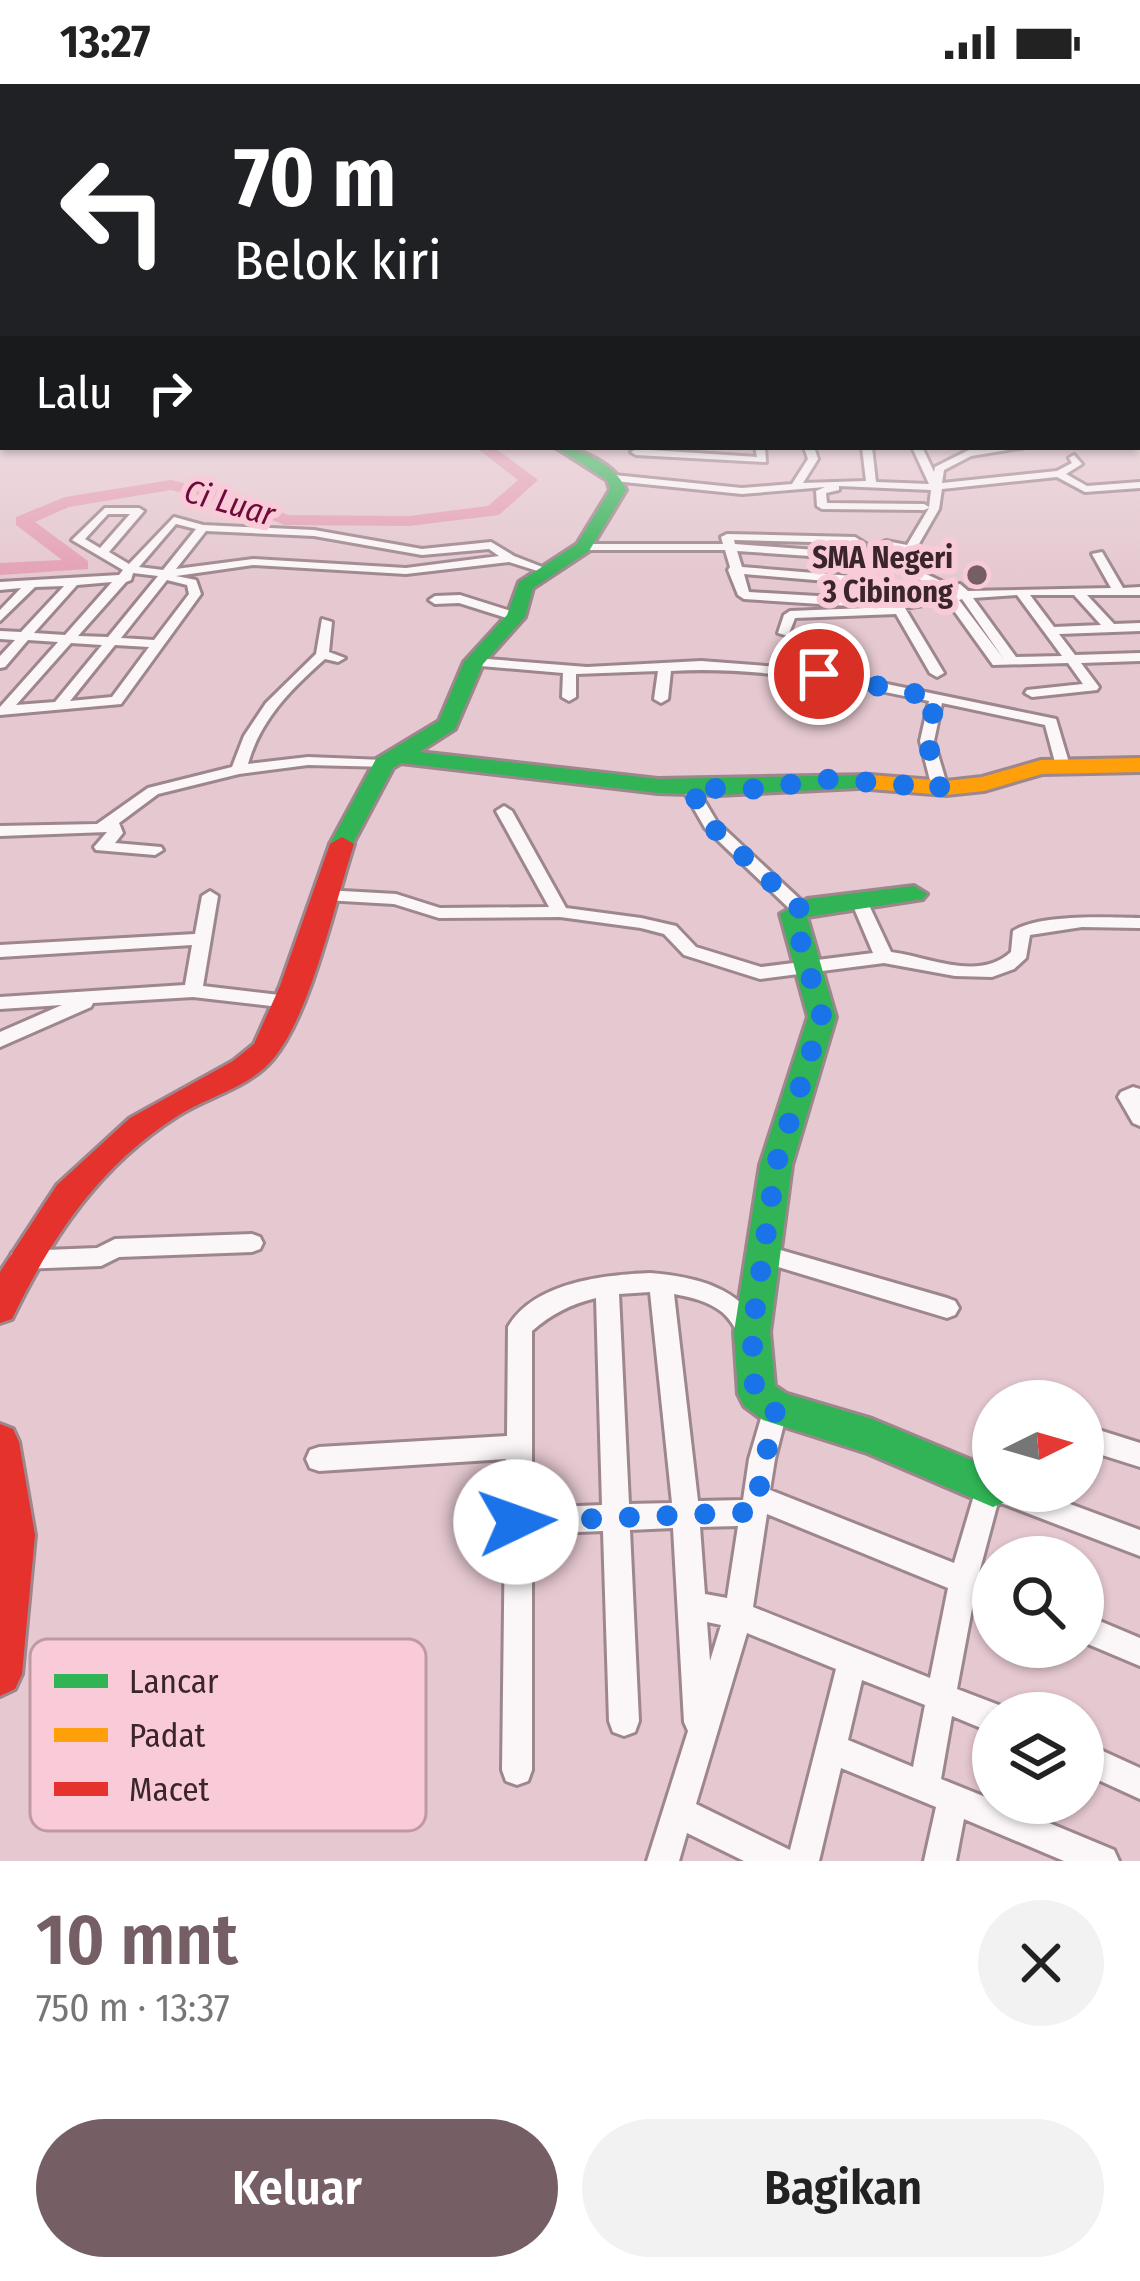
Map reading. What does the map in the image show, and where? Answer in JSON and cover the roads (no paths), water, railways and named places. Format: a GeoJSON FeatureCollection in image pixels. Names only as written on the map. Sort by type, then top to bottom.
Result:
{"type":"FeatureCollection","features":[{"type":"Feature","properties":{"kind":"street"},"geometry":{"type":"LineString","coordinates":[[567,450],[614,478],[735,490],[871,484],[934,488],[1059,475],[1077,464],[1074,458]]}},
{"type":"Feature","properties":{"kind":"street"},"geometry":{"type":"LineString","coordinates":[[643,478],[636,450],[759,460],[765,458],[761,450]]}},
{"type":"Feature","properties":{"kind":"street"},"geometry":{"type":"LineString","coordinates":[[796,486],[813,458],[810,450]]}},
{"type":"Feature","properties":{"kind":"street"},"geometry":{"type":"LineString","coordinates":[[867,450],[871,484]]}},
{"type":"Feature","properties":{"kind":"street"},"geometry":{"type":"LineString","coordinates":[[918,450],[934,488]]}},
{"type":"Feature","properties":{"kind":"street"},"geometry":{"type":"LineString","coordinates":[[728,544],[884,554],[908,544],[934,509],[936,472],[957,457],[993,450]]}},
{"type":"Feature","properties":{"kind":"street"},"geometry":{"type":"LineString","coordinates":[[1059,475],[1081,489],[1134,485],[1140,495]]}},
{"type":"Feature","properties":{"kind":"street"},"geometry":{"type":"LineString","coordinates":[[0,1308],[20,1261],[61,1203],[143,1123],[254,1063],[269,1046],[345,835],[390,760],[448,725],[474,662],[516,617],[525,586],[586,543],[618,490],[614,478]]}},
{"type":"Feature","properties":{"kind":"street"},"geometry":{"type":"LineString","coordinates":[[893,486],[826,488],[821,491],[821,505],[924,507]]}},
{"type":"Feature","properties":{"kind":"street"},"geometry":{"type":"LineString","coordinates":[[908,544],[934,488]]}},
{"type":"Feature","properties":{"kind":"street"},"geometry":{"type":"LineString","coordinates":[[100,554],[139,512],[106,511],[79,537],[100,554],[125,573]]}},
{"type":"Feature","properties":{"kind":"street"},"geometry":{"type":"LineString","coordinates":[[2,711],[174,520],[203,528],[314,533],[422,552],[490,545],[544,570]]}},
{"type":"Feature","properties":{"kind":"street"},"geometry":{"type":"LineString","coordinates":[[59,706],[203,528]]}},
{"type":"Feature","properties":{"kind":"street"},"geometry":{"type":"LineString","coordinates":[[209,566],[238,529]]}},
{"type":"Feature","properties":{"kind":"street"},"geometry":{"type":"LineString","coordinates":[[253,562],[276,530]]}},
{"type":"Feature","properties":{"kind":"street"},"geometry":{"type":"LineString","coordinates":[[292,564],[314,533]]}},
{"type":"Feature","properties":{"kind":"street"},"geometry":{"type":"LineString","coordinates":[[331,565],[348,539]]}},
{"type":"Feature","properties":{"kind":"street"},"geometry":{"type":"LineString","coordinates":[[586,543],[862,546],[934,576]]}},
{"type":"Feature","properties":{"kind":"street"},"geometry":{"type":"LineString","coordinates":[[728,544],[744,595],[899,608]]}},
{"type":"Feature","properties":{"kind":"street"},"geometry":{"type":"LineString","coordinates":[[908,544],[934,576],[960,596],[996,662],[1140,657]]}},
{"type":"Feature","properties":{"kind":"street"},"geometry":{"type":"LineString","coordinates":[[368,568],[386,547]]}},
{"type":"Feature","properties":{"kind":"street"},"geometry":{"type":"LineString","coordinates":[[411,570],[422,552]]}},
{"type":"Feature","properties":{"kind":"street"},"geometry":{"type":"LineString","coordinates":[[1098,554],[1132,593]]}},
{"type":"Feature","properties":{"kind":"street"},"geometry":{"type":"LineString","coordinates":[[165,576],[253,562],[411,570],[510,558]]}},
{"type":"Feature","properties":{"kind":"street"},"geometry":{"type":"LineString","coordinates":[[734,570],[864,581],[899,608],[937,673]]}},
{"type":"Feature","properties":{"kind":"street"},"geometry":{"type":"LineString","coordinates":[[0,586],[125,573],[184,580],[196,590],[116,701],[2,711]]}},
{"type":"Feature","properties":{"kind":"street"},"geometry":{"type":"LineString","coordinates":[[0,664],[75,580]]}},
{"type":"Feature","properties":{"kind":"street"},"geometry":{"type":"LineString","coordinates":[[0,617],[34,582]]}},
{"type":"Feature","properties":{"kind":"street"},"geometry":{"type":"LineString","coordinates":[[1076,590],[1111,628]]}},
{"type":"Feature","properties":{"kind":"street"},"geometry":{"type":"LineString","coordinates":[[790,615],[899,608],[960,596],[1021,592],[1132,593]]}},
{"type":"Feature","properties":{"kind":"street"},"geometry":{"type":"LineString","coordinates":[[1021,592],[1074,659],[1105,708]]}},
{"type":"Feature","properties":{"kind":"street"},"geometry":{"type":"LineString","coordinates":[[784,633],[790,598]]}},
{"type":"Feature","properties":{"kind":"street"},"geometry":{"type":"LineString","coordinates":[[435,600],[460,599],[476,609],[516,617]]}},
{"type":"Feature","properties":{"kind":"street"},"geometry":{"type":"LineString","coordinates":[[239,770],[255,724],[330,656],[326,622]]}},
{"type":"Feature","properties":{"kind":"street"},"geometry":{"type":"LineString","coordinates":[[1053,631],[1140,627]]}},
{"type":"Feature","properties":{"kind":"street"},"geometry":{"type":"LineString","coordinates":[[0,635],[156,644]]}},
{"type":"Feature","properties":{"kind":"street"},"geometry":{"type":"LineString","coordinates":[[474,662],[570,669],[738,667],[881,685],[1051,722],[1063,766]]}},
{"type":"Feature","properties":{"kind":"street"},"geometry":{"type":"LineString","coordinates":[[662,699],[665,665]]}},
{"type":"Feature","properties":{"kind":"street"},"geometry":{"type":"LineString","coordinates":[[569,697],[570,669]]}},
{"type":"Feature","properties":{"kind":"street"},"geometry":{"type":"LineString","coordinates":[[875,706],[881,685]]}},
{"type":"Feature","properties":{"kind":"street"},"geometry":{"type":"LineString","coordinates":[[1032,693],[1093,687]]}},
{"type":"Feature","properties":{"kind":"street"},"geometry":{"type":"LineString","coordinates":[[936,698],[927,741],[940,788]]}},
{"type":"Feature","properties":{"kind":"street"},"geometry":{"type":"LineString","coordinates":[[0,831],[112,825],[153,791],[239,770],[308,761],[390,760],[690,788],[756,789],[831,779],[940,788],[984,784],[1024,769],[1140,765]]}},
{"type":"Feature","properties":{"kind":"street"},"geometry":{"type":"LineString","coordinates":[[690,788],[711,826],[799,908]]}},
{"type":"Feature","properties":{"kind":"street"},"geometry":{"type":"LineString","coordinates":[[504,811],[560,912]]}},
{"type":"Feature","properties":{"kind":"street"},"geometry":{"type":"LineString","coordinates":[[112,825],[115,833],[103,847],[155,850]]}},
{"type":"Feature","properties":{"kind":"street"},"geometry":{"type":"LineString","coordinates":[[914,894],[799,908],[793,914],[821,1027],[781,1144],[752,1332],[754,1383],[758,1394],[776,1408],[872,1437],[972,1476]]}},
{"type":"Feature","properties":{"kind":"street"},"geometry":{"type":"LineString","coordinates":[[326,895],[396,899],[439,913],[560,912],[663,927],[689,951],[753,972],[884,958],[904,958],[936,971],[1004,968],[1020,954],[1022,931],[1082,922],[1140,922]]}},
{"type":"Feature","properties":{"kind":"street"},"geometry":{"type":"LineString","coordinates":[[193,991],[209,896]]}},
{"type":"Feature","properties":{"kind":"street"},"geometry":{"type":"LineString","coordinates":[[859,901],[884,958]]}},
{"type":"Feature","properties":{"kind":"street"},"geometry":{"type":"LineString","coordinates":[[0,951],[201,939]]}},
{"type":"Feature","properties":{"kind":"street"},"geometry":{"type":"LineString","coordinates":[[0,1003],[193,991],[288,1002]]}},
{"type":"Feature","properties":{"kind":"street"},"geometry":{"type":"LineString","coordinates":[[0,1040],[99,997]]}},
{"type":"Feature","properties":{"kind":"street"},"geometry":{"type":"LineString","coordinates":[[1131,1091],[1128,1097],[1140,1118]]}},
{"type":"Feature","properties":{"kind":"street"},"geometry":{"type":"LineString","coordinates":[[20,1261],[100,1257],[115,1248],[253,1244]]}},
{"type":"Feature","properties":{"kind":"street"},"geometry":{"type":"LineString","coordinates":[[764,1254],[947,1308]]}},
{"type":"Feature","properties":{"kind":"street"},"geometry":{"type":"LineString","coordinates":[[517,1770],[515,1447],[520,1327],[545,1306],[607,1284],[661,1284],[724,1301],[752,1332]]}},
{"type":"Feature","properties":{"kind":"street"},"geometry":{"type":"LineString","coordinates":[[607,1284],[624,1721]]}},
{"type":"Feature","properties":{"kind":"street"},"geometry":{"type":"LineString","coordinates":[[661,1284],[686,1514],[700,1734]]}},
{"type":"Feature","properties":{"kind":"street"},"geometry":{"type":"LineString","coordinates":[[663,1861],[738,1615],[776,1408]]}},
{"type":"Feature","properties":{"kind":"street"},"geometry":{"type":"LineString","coordinates":[[0,1442],[7,1539],[0,1674]]}},
{"type":"Feature","properties":{"kind":"street"},"geometry":{"type":"LineString","coordinates":[[1104,1444],[1140,1455]]}},
{"type":"Feature","properties":{"kind":"street"},"geometry":{"type":"LineString","coordinates":[[319,1459],[515,1447]]}},
{"type":"Feature","properties":{"kind":"street"},"geometry":{"type":"LineString","coordinates":[[516,1522],[686,1514],[755,1504],[972,1584]]}},
{"type":"Feature","properties":{"kind":"street"},"geometry":{"type":"LineString","coordinates":[[940,1861],[942,1698],[963,1580],[985,1512]]}},
{"type":"Feature","properties":{"kind":"street"},"geometry":{"type":"LineString","coordinates":[[1062,1512],[1140,1543]]}},
{"type":"Feature","properties":{"kind":"street"},"geometry":{"type":"LineString","coordinates":[[692,1605],[738,1615],[972,1710]]}},
{"type":"Feature","properties":{"kind":"street"},"geometry":{"type":"LineString","coordinates":[[1104,1637],[1140,1652]]}},
{"type":"Feature","properties":{"kind":"street"},"geometry":{"type":"LineString","coordinates":[[803,1861],[852,1661]]}},
{"type":"Feature","properties":{"kind":"street"},"geometry":{"type":"LineString","coordinates":[[830,1748],[1103,1861]]}},
{"type":"Feature","properties":{"kind":"street"},"geometry":{"type":"LineString","coordinates":[[1104,1767],[1140,1784]]}},
{"type":"Feature","properties":{"kind":"street"},"geometry":{"type":"LineString","coordinates":[[678,1812],[778,1861]]}},
{"type":"Feature","properties":{"kind":"waterway","name":"Ci Luar"},"geometry":{"type":"LineString","coordinates":[[0,569],[81,565],[22,521],[65,502],[171,485],[236,500],[285,520],[409,521],[493,511],[529,480],[487,450]]}},
{"type":"Feature","properties":{"kind":"place","name":"SMA Negeri 3 Cibinong"},"geometry":{"type":"Point","coordinates":[977,575]}}]}
